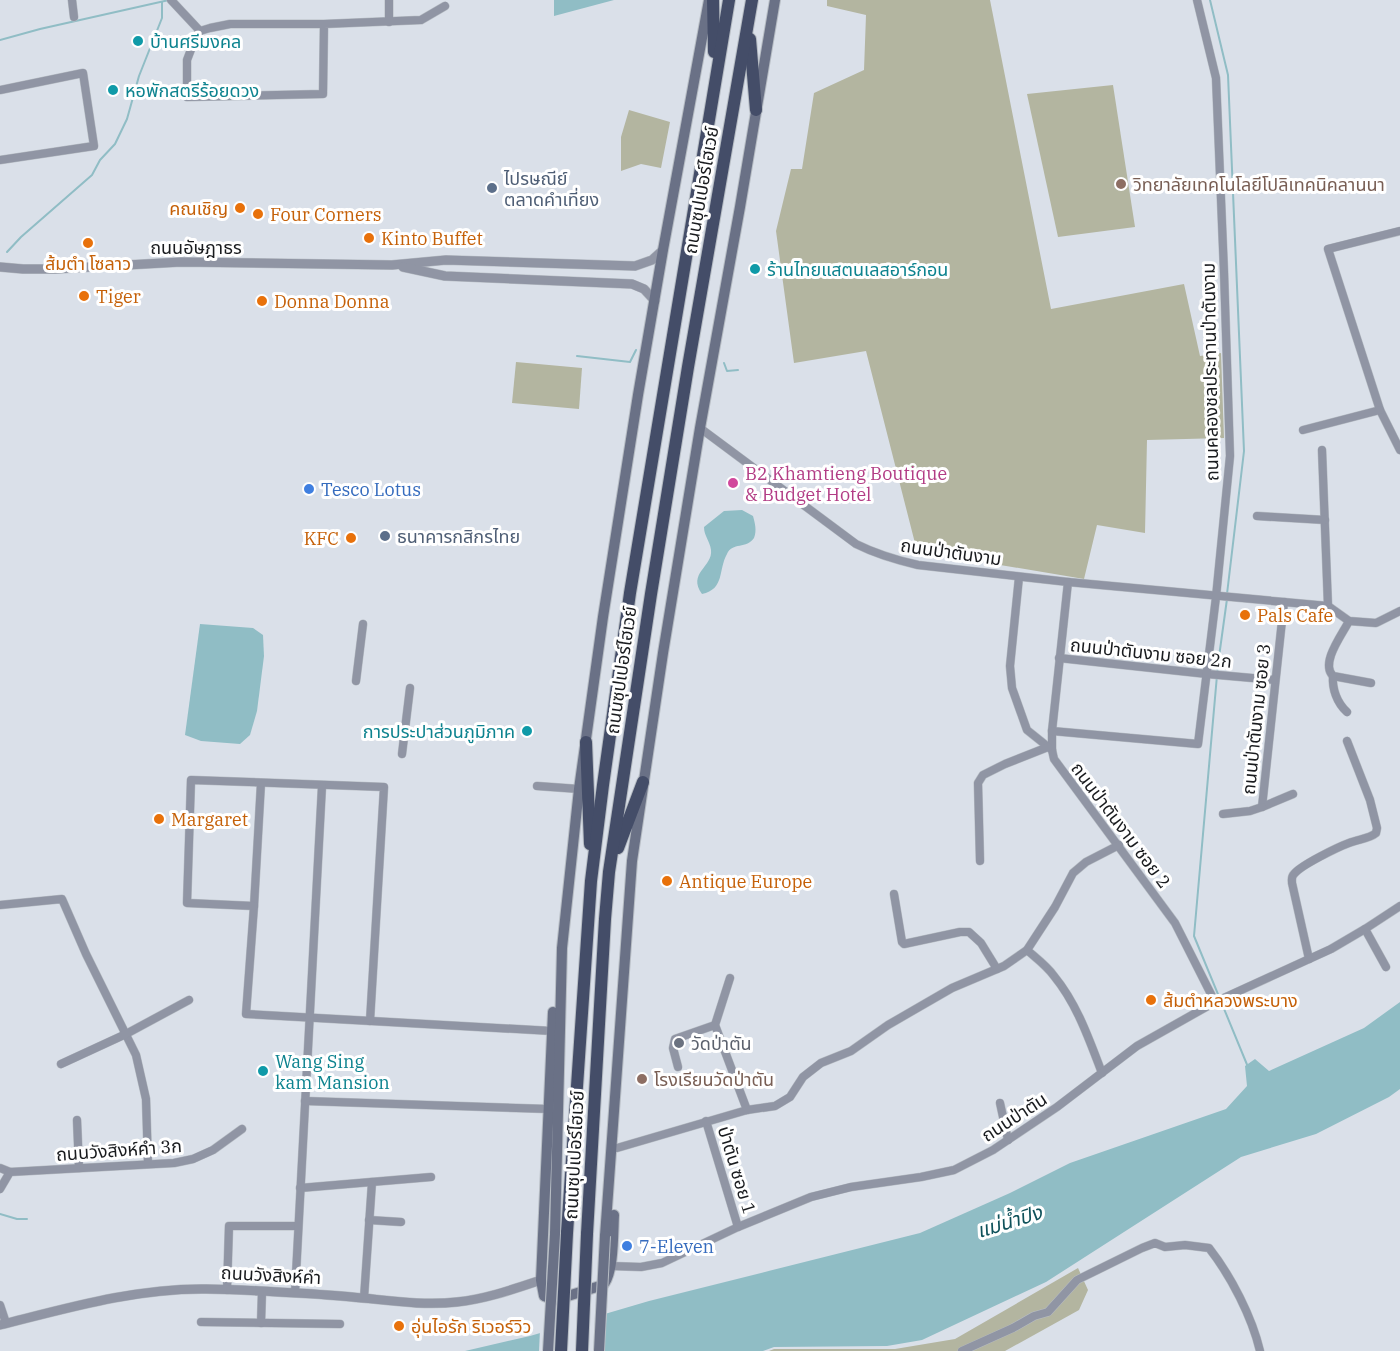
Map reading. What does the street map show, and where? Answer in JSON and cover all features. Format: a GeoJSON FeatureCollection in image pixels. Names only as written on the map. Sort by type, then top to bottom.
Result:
{"type":"FeatureCollection","features":[{"type":"Feature","properties":{"kind":"highway"},"geometry":{"type":"LineString","coordinates":[[711,0],[715,78]]}},
{"type":"Feature","properties":{"kind":"highway","name":"ถนนซุปเปอร์ไฮเวย์"},"geometry":{"type":"LineString","coordinates":[[561,1351],[561,1233],[591,881],[630,593],[729,0]]}},
{"type":"Feature","properties":{"kind":"highway","name":"ถนนซุปเปอร์ไฮเวย์"},"geometry":{"type":"LineString","coordinates":[[582,1351],[609,872],[691,348],[752,0]]}},
{"type":"Feature","properties":{"kind":"highway"},"geometry":{"type":"LineString","coordinates":[[748,23],[756,110]]}},
{"type":"Feature","properties":{"kind":"highway"},"geometry":{"type":"LineString","coordinates":[[585,742],[591,881]]}},
{"type":"Feature","properties":{"kind":"highway"},"geometry":{"type":"LineString","coordinates":[[609,872],[643,782]]}},
{"type":"Feature","properties":{"kind":"main road"},"geometry":{"type":"LineString","coordinates":[[632,861],[634,904],[611,1266],[609,1277],[603,1285],[555,1300],[544,1296],[541,1280],[555,988],[562,948],[585,742],[603,617],[663,250],[711,0]]}},
{"type":"Feature","properties":{"kind":"main road"},"geometry":{"type":"LineString","coordinates":[[599,1351],[632,861],[700,428],[775,0]]}},
{"type":"Feature","properties":{"kind":"main road"},"geometry":{"type":"LineString","coordinates":[[548,1351],[561,1233],[562,948]]}},
{"type":"Feature","properties":{"kind":"street"},"geometry":{"type":"LineString","coordinates":[[72,0],[74,17]]}},
{"type":"Feature","properties":{"kind":"street"},"geometry":{"type":"LineString","coordinates":[[388,22],[389,0]]}},
{"type":"Feature","properties":{"kind":"street","name":"ถนนคลองชลประทานป่าตันงาม"},"geometry":{"type":"LineString","coordinates":[[1052,731],[1198,744],[1230,456],[1216,78],[1197,0]]}},
{"type":"Feature","properties":{"kind":"street"},"geometry":{"type":"LineString","coordinates":[[173,3],[200,31]]}},
{"type":"Feature","properties":{"kind":"street"},"geometry":{"type":"LineString","coordinates":[[324,24],[323,94],[187,97],[187,60],[200,31],[230,24],[324,24],[421,20],[445,6]]}},
{"type":"Feature","properties":{"kind":"street"},"geometry":{"type":"LineString","coordinates":[[0,90],[83,73],[94,146],[0,160]]}},
{"type":"Feature","properties":{"kind":"street"},"geometry":{"type":"LineString","coordinates":[[1400,231],[1328,249],[1380,410],[1400,450]]}},
{"type":"Feature","properties":{"kind":"street","name":"ถนนอัษฎาธร"},"geometry":{"type":"LineString","coordinates":[[0,267],[55,269],[181,262],[392,265],[446,260],[635,266],[652,260],[663,250]]}},
{"type":"Feature","properties":{"kind":"street"},"geometry":{"type":"LineString","coordinates":[[505,262],[505,278]]}},
{"type":"Feature","properties":{"kind":"street","name":"ถนนอัษฎาธร"},"geometry":{"type":"LineString","coordinates":[[392,265],[445,276],[633,284],[644,289],[655,301]]}},
{"type":"Feature","properties":{"kind":"street"},"geometry":{"type":"LineString","coordinates":[[1303,430],[1380,410]]}},
{"type":"Feature","properties":{"kind":"street","name":"ถนนป่าตันงาม"},"geometry":{"type":"LineString","coordinates":[[700,428],[856,544],[875,554],[918,565],[1019,577],[1328,606]]}},
{"type":"Feature","properties":{"kind":"street"},"geometry":{"type":"LineString","coordinates":[[1322,450],[1328,606],[1349,621],[1376,623],[1400,611]]}},
{"type":"Feature","properties":{"kind":"street"},"geometry":{"type":"LineString","coordinates":[[1257,516],[1325,520]]}},
{"type":"Feature","properties":{"kind":"street"},"geometry":{"type":"LineString","coordinates":[[1019,577],[1010,666],[1012,688],[1027,730],[1050,749]]}},
{"type":"Feature","properties":{"kind":"street","name":"ถนนป่าตันงาม ซอย 2"},"geometry":{"type":"LineString","coordinates":[[1068,582],[1050,749],[1060,768],[1175,922],[1215,1002]]}},
{"type":"Feature","properties":{"kind":"street","name":"ถนนป่าตันงาม ซอย 3"},"geometry":{"type":"LineString","coordinates":[[1284,602],[1262,807],[1293,794]]}},
{"type":"Feature","properties":{"kind":"street"},"geometry":{"type":"LineString","coordinates":[[1349,621],[1331,654],[1328,663],[1329,672],[1333,676],[1371,683]]}},
{"type":"Feature","properties":{"kind":"street"},"geometry":{"type":"LineString","coordinates":[[356,681],[363,624]]}},
{"type":"Feature","properties":{"kind":"street","name":"ถนนป่าตันงาม ซอย 2ก"},"geometry":{"type":"LineString","coordinates":[[1059,658],[1275,680]]}},
{"type":"Feature","properties":{"kind":"street"},"geometry":{"type":"LineString","coordinates":[[1333,676],[1335,692],[1347,712]]}},
{"type":"Feature","properties":{"kind":"street"},"geometry":{"type":"LineString","coordinates":[[402,754],[410,688]]}},
{"type":"Feature","properties":{"kind":"street"},"geometry":{"type":"LineString","coordinates":[[1309,959],[1292,883],[1294,873],[1350,842],[1372,836],[1376,833],[1377,828],[1370,800],[1347,741]]}},
{"type":"Feature","properties":{"kind":"street"},"geometry":{"type":"LineString","coordinates":[[980,861],[978,783],[983,775],[1005,764],[1050,749]]}},
{"type":"Feature","properties":{"kind":"street"},"geometry":{"type":"LineString","coordinates":[[254,906],[187,903],[191,780],[384,788],[370,1021]]}},
{"type":"Feature","properties":{"kind":"street"},"geometry":{"type":"LineString","coordinates":[[261,783],[246,1014],[552,1031]]}},
{"type":"Feature","properties":{"kind":"street"},"geometry":{"type":"LineString","coordinates":[[295,1293],[322,786]]}},
{"type":"Feature","properties":{"kind":"street"},"geometry":{"type":"LineString","coordinates":[[537,786],[579,789]]}},
{"type":"Feature","properties":{"kind":"street"},"geometry":{"type":"LineString","coordinates":[[1223,814],[1250,811],[1262,807]]}},
{"type":"Feature","properties":{"kind":"street"},"geometry":{"type":"LineString","coordinates":[[618,1148],[706,1121],[747,1110],[774,1106],[790,1097],[803,1077],[820,1063],[851,1052],[888,1025],[952,988],[997,969],[1027,950],[1055,907],[1073,873],[1086,862],[1119,845]]}},
{"type":"Feature","properties":{"kind":"street"},"geometry":{"type":"LineString","coordinates":[[894,894],[904,944],[969,932],[981,942],[997,969]]}},
{"type":"Feature","properties":{"kind":"street"},"geometry":{"type":"LineString","coordinates":[[0,905],[62,899],[86,954],[136,1055],[146,1099],[148,1164]]}},
{"type":"Feature","properties":{"kind":"street","name":"ถนนป่าตัน"},"geometry":{"type":"LineString","coordinates":[[611,1266],[641,1267],[662,1263],[738,1227],[811,1197],[851,1187],[954,1170],[993,1150],[1057,1107],[1137,1046],[1227,996],[1331,949],[1400,906]]}},
{"type":"Feature","properties":{"kind":"street"},"geometry":{"type":"LineString","coordinates":[[1365,929],[1386,967]]}},
{"type":"Feature","properties":{"kind":"street"},"geometry":{"type":"LineString","coordinates":[[1027,950],[1054,975],[1073,1005],[1088,1035],[1102,1072]]}},
{"type":"Feature","properties":{"kind":"street"},"geometry":{"type":"LineString","coordinates":[[730,978],[714,1025],[747,1110]]}},
{"type":"Feature","properties":{"kind":"street"},"geometry":{"type":"LineString","coordinates":[[61,1064],[126,1034],[189,1000]]}},
{"type":"Feature","properties":{"kind":"street"},"geometry":{"type":"LineString","coordinates":[[678,1067],[673,1048],[675,1040],[714,1025]]}},
{"type":"Feature","properties":{"kind":"street"},"geometry":{"type":"LineString","coordinates":[[305,1101],[549,1109]]}},
{"type":"Feature","properties":{"kind":"street"},"geometry":{"type":"LineString","coordinates":[[1000,1103],[1008,1140]]}},
{"type":"Feature","properties":{"kind":"street"},"geometry":{"type":"LineString","coordinates":[[77,1120],[78,1168]]}},
{"type":"Feature","properties":{"kind":"street","name":"ป่าตัน ซอย 1"},"geometry":{"type":"LineString","coordinates":[[706,1121],[738,1227]]}},
{"type":"Feature","properties":{"kind":"street","name":"ถนนวังสิงห์คำ 3ก"},"geometry":{"type":"LineString","coordinates":[[10,1172],[174,1163],[193,1159],[213,1150],[242,1129]]}},
{"type":"Feature","properties":{"kind":"street"},"geometry":{"type":"LineString","coordinates":[[0,1168],[10,1172],[0,1189]]}},
{"type":"Feature","properties":{"kind":"street"},"geometry":{"type":"LineString","coordinates":[[300,1188],[431,1178]]}},
{"type":"Feature","properties":{"kind":"street"},"geometry":{"type":"LineString","coordinates":[[364,1298],[372,1182]]}},
{"type":"Feature","properties":{"kind":"street"},"geometry":{"type":"LineString","coordinates":[[369,1220],[401,1222]]}},
{"type":"Feature","properties":{"kind":"street"},"geometry":{"type":"LineString","coordinates":[[227,1290],[229,1226],[298,1226]]}},
{"type":"Feature","properties":{"kind":"street"},"geometry":{"type":"LineString","coordinates":[[962,1351],[982,1347],[1034,1316],[1048,1312],[1077,1280],[1155,1243],[1165,1247],[1185,1245],[1209,1248],[1218,1259],[1244,1306],[1260,1351]]}},
{"type":"Feature","properties":{"kind":"street","name":"ถนนวังสิงห์คำ"},"geometry":{"type":"LineString","coordinates":[[3,1324],[104,1300],[168,1289],[262,1291],[403,1302],[457,1302],[485,1297],[541,1280]]}},
{"type":"Feature","properties":{"kind":"street"},"geometry":{"type":"LineString","coordinates":[[261,1323],[262,1291]]}},
{"type":"Feature","properties":{"kind":"street"},"geometry":{"type":"LineString","coordinates":[[0,1305],[3,1324]]}},
{"type":"Feature","properties":{"kind":"street"},"geometry":{"type":"LineString","coordinates":[[201,1322],[340,1324]]}},
{"type":"Feature","properties":{"kind":"green space"},"geometry":{"type":"Polygon","coordinates":[[[827,0],[990,0],[1051,309],[1184,284],[1200,356],[1221,353],[1224,438],[1147,440],[1145,533],[1097,525],[1084,579],[917,551],[866,351],[794,363],[776,231],[791,169],[802,169],[814,93],[864,70],[866,15],[827,6],[827,0]]]}},
{"type":"Feature","properties":{"kind":"green space"},"geometry":{"type":"Polygon","coordinates":[[[1113,85],[1135,227],[1058,237],[1027,94],[1113,85]]]}},
{"type":"Feature","properties":{"kind":"green space"},"geometry":{"type":"Polygon","coordinates":[[[629,110],[670,122],[661,168],[641,164],[621,171],[621,137],[629,110]]]}},
{"type":"Feature","properties":{"kind":"green space"},"geometry":{"type":"Polygon","coordinates":[[[516,362],[582,368],[579,409],[512,403],[516,362]]]}},
{"type":"Feature","properties":{"kind":"green space"},"geometry":{"type":"Polygon","coordinates":[[[1078,1268],[1088,1290],[1079,1310],[1005,1351],[769,1351],[774,1349],[895,1349],[955,1339],[1078,1268]]]}},
{"type":"Feature","properties":{"kind":"water"},"geometry":{"type":"Polygon","coordinates":[[[554,0],[614,0],[554,16],[554,0]]]}},
{"type":"Feature","properties":{"kind":"water"},"geometry":{"type":"Polygon","coordinates":[[[742,510],[753,516],[756,530],[754,538],[748,543],[729,550],[718,583],[709,592],[702,594],[697,581],[711,556],[704,527],[724,511],[742,510]]]}},
{"type":"Feature","properties":{"kind":"water"},"geometry":{"type":"Polygon","coordinates":[[[200,624],[253,628],[263,635],[264,656],[257,711],[250,735],[240,744],[201,741],[185,735],[200,624]]]}},
{"type":"Feature","properties":{"kind":"water","name":"แม่น้ำปิง"},"geometry":{"type":"Polygon","coordinates":[[[1400,1002],[1400,1089],[1389,1097],[1316,1134],[1241,1157],[1046,1282],[922,1340],[887,1346],[774,1347],[763,1351],[465,1351],[530,1336],[649,1301],[920,1233],[1010,1193],[1070,1163],[1226,1109],[1247,1086],[1245,1066],[1255,1059],[1269,1071],[1364,1028],[1400,1002]]]}},
{"type":"Feature","properties":{"kind":"pier"},"geometry":{"type":"Polygon","coordinates":[[[607,1310],[604,1351],[539,1351],[540,1330],[607,1310]]]}},
{"type":"Feature","properties":{"kind":"waterway"},"geometry":{"type":"LineString","coordinates":[[0,40],[169,0]]}},
{"type":"Feature","properties":{"kind":"waterway"},"geometry":{"type":"LineString","coordinates":[[1210,0],[1228,75],[1244,451],[1227,594]]}},
{"type":"Feature","properties":{"kind":"waterway"},"geometry":{"type":"LineString","coordinates":[[7,252],[92,175],[100,160],[115,144],[127,119],[139,76],[162,18],[162,2]]}},
{"type":"Feature","properties":{"kind":"waterway"},"geometry":{"type":"LineString","coordinates":[[577,356],[630,362],[636,350]]}},
{"type":"Feature","properties":{"kind":"waterway"},"geometry":{"type":"LineString","coordinates":[[724,363],[727,371],[738,370]]}},
{"type":"Feature","properties":{"kind":"waterway"},"geometry":{"type":"LineString","coordinates":[[1227,599],[1218,664],[1194,936],[1248,1067]]}},
{"type":"Feature","properties":{"kind":"waterway"},"geometry":{"type":"LineString","coordinates":[[0,1214],[17,1219],[27,1219]]}},
{"type":"Feature","properties":{"kind":"place","name":"บ้านศรีมงคล"},"geometry":{"type":"Point","coordinates":[138,41]}},
{"type":"Feature","properties":{"kind":"place","name":"หอพักสตรีร้อยดวง"},"geometry":{"type":"Point","coordinates":[113,90]}},
{"type":"Feature","properties":{"kind":"place","name":"วิทยาลัยเทคโนโลยีโปลิเทคนิคลานนา"},"geometry":{"type":"Point","coordinates":[1121,184]}},
{"type":"Feature","properties":{"kind":"place","name":"ไปรษณีย์ ตลาดคำเที่ยง"},"geometry":{"type":"Point","coordinates":[492,188]}},
{"type":"Feature","properties":{"kind":"place","name":"คณเชิญ"},"geometry":{"type":"Point","coordinates":[240,208]}},
{"type":"Feature","properties":{"kind":"place","name":"Four Corners"},"geometry":{"type":"Point","coordinates":[258,214]}},
{"type":"Feature","properties":{"kind":"place","name":"Kinto Buffet"},"geometry":{"type":"Point","coordinates":[369,238]}},
{"type":"Feature","properties":{"kind":"place","name":"ส้มตำ โซลาว"},"geometry":{"type":"Point","coordinates":[88,243]}},
{"type":"Feature","properties":{"kind":"place","name":"ร้านไทยแสตนเลสอาร์กอน"},"geometry":{"type":"Point","coordinates":[755,269]}},
{"type":"Feature","properties":{"kind":"place","name":"Tiger"},"geometry":{"type":"Point","coordinates":[84,296]}},
{"type":"Feature","properties":{"kind":"place","name":"Donna Donna"},"geometry":{"type":"Point","coordinates":[262,301]}},
{"type":"Feature","properties":{"kind":"place","name":"B2 Khamtieng Boutique & Budget Hotel"},"geometry":{"type":"Point","coordinates":[733,483]}},
{"type":"Feature","properties":{"kind":"place","name":"Tesco Lotus"},"geometry":{"type":"Point","coordinates":[309,489]}},
{"type":"Feature","properties":{"kind":"place","name":"ธนาคารกสิกรไทย"},"geometry":{"type":"Point","coordinates":[385,536]}},
{"type":"Feature","properties":{"kind":"place","name":"KFC"},"geometry":{"type":"Point","coordinates":[351,538]}},
{"type":"Feature","properties":{"kind":"place","name":"Pals Cafe"},"geometry":{"type":"Point","coordinates":[1245,615]}},
{"type":"Feature","properties":{"kind":"place","name":"การประปาส่วนภูมิภาค"},"geometry":{"type":"Point","coordinates":[527,731]}},
{"type":"Feature","properties":{"kind":"place","name":"Margaret"},"geometry":{"type":"Point","coordinates":[159,819]}},
{"type":"Feature","properties":{"kind":"place","name":"Antique Europe"},"geometry":{"type":"Point","coordinates":[667,881]}},
{"type":"Feature","properties":{"kind":"place","name":"ส้มตำหลวงพระบาง"},"geometry":{"type":"Point","coordinates":[1151,1000]}},
{"type":"Feature","properties":{"kind":"place","name":"วัดป่าตัน"},"geometry":{"type":"Point","coordinates":[679,1043]}},
{"type":"Feature","properties":{"kind":"place","name":"Wang Sing kam Mansion"},"geometry":{"type":"Point","coordinates":[263,1071]}},
{"type":"Feature","properties":{"kind":"place","name":"โรงเรียนวัดป่าตัน"},"geometry":{"type":"Point","coordinates":[642,1079]}},
{"type":"Feature","properties":{"kind":"place","name":"7-Eleven"},"geometry":{"type":"Point","coordinates":[627,1246]}},
{"type":"Feature","properties":{"kind":"place","name":"อุ่นไอรัก ริเวอร์วิว"},"geometry":{"type":"Point","coordinates":[399,1326]}}]}
